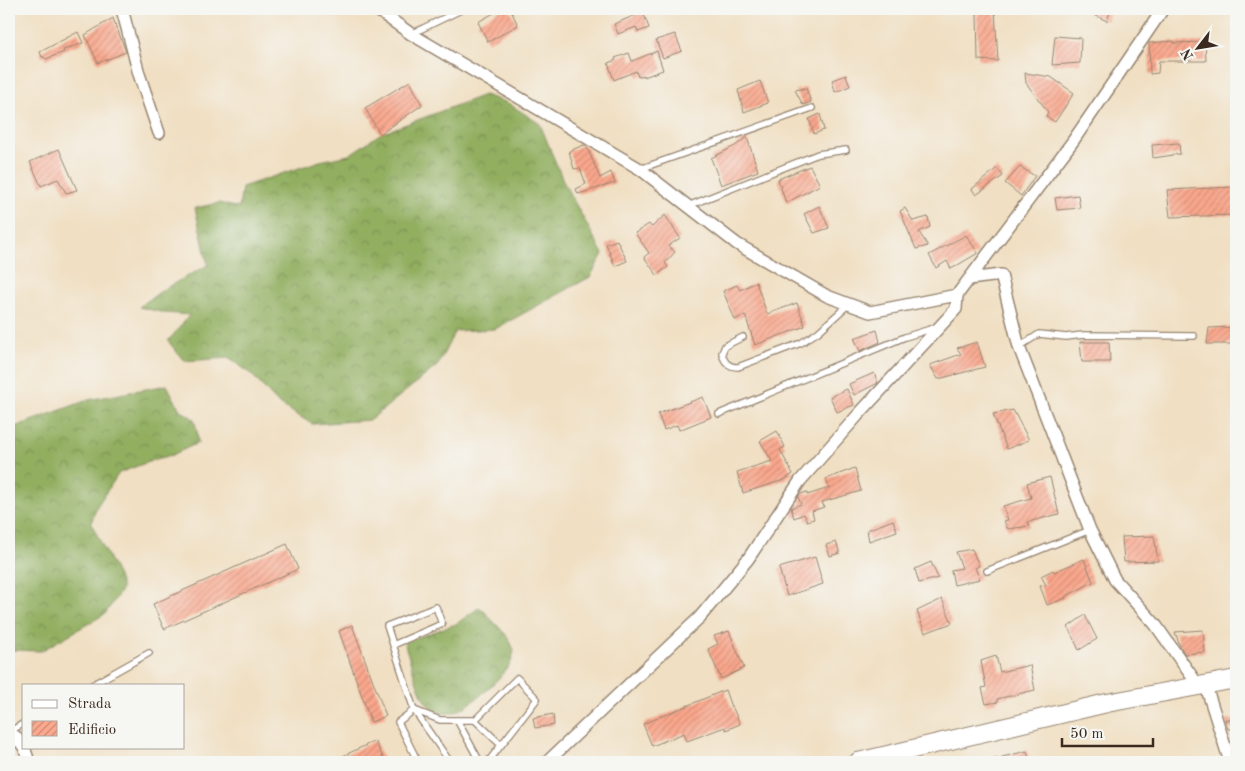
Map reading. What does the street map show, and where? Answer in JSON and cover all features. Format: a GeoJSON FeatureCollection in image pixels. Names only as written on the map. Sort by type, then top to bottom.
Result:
{"type":"FeatureCollection","features":[{"type":"Feature","properties":{"kind":"main road"},"geometry":{"type":"LineString","coordinates":[[858,762],[1108,703],[1236,679]]}},
{"type":"Feature","properties":{"kind":"street"},"geometry":{"type":"LineString","coordinates":[[122,9],[138,74],[159,134]]}},
{"type":"Feature","properties":{"kind":"street"},"geometry":{"type":"LineString","coordinates":[[376,9],[411,34],[640,169],[737,244],[827,296],[870,312],[957,295]]}},
{"type":"Feature","properties":{"kind":"street"},"geometry":{"type":"LineString","coordinates":[[547,762],[700,617],[748,559],[800,481],[956,308],[957,295],[1073,141],[1163,9]]}},
{"type":"Feature","properties":{"kind":"street"},"geometry":{"type":"LineString","coordinates":[[969,279],[1001,275],[1019,347],[1090,530],[1115,580],[1155,624],[1202,684],[1230,762]]}},
{"type":"Feature","properties":{"kind":"street"},"geometry":{"type":"LineString","coordinates":[[9,736],[15,736],[22,745]]}},
{"type":"Feature","properties":{"kind":"street"},"geometry":{"type":"LineString","coordinates":[[24,748],[29,762]]}},
{"type":"Feature","properties":{"kind":"lane"},"geometry":{"type":"LineString","coordinates":[[411,34],[463,9]]}},
{"type":"Feature","properties":{"kind":"lane"},"geometry":{"type":"LineString","coordinates":[[640,169],[812,108]]}},
{"type":"Feature","properties":{"kind":"lane"},"geometry":{"type":"LineString","coordinates":[[688,206],[818,154],[846,150]]}},
{"type":"Feature","properties":{"kind":"lane"},"geometry":{"type":"LineString","coordinates":[[743,338],[725,346],[722,353],[724,361],[732,367],[738,367],[801,343],[833,320],[848,305]]}},
{"type":"Feature","properties":{"kind":"lane"},"geometry":{"type":"LineString","coordinates":[[719,414],[905,337],[939,327]]}},
{"type":"Feature","properties":{"kind":"lane"},"geometry":{"type":"LineString","coordinates":[[1019,347],[1039,334],[1066,337],[1083,335],[1194,336]]}},
{"type":"Feature","properties":{"kind":"lane"},"geometry":{"type":"LineString","coordinates":[[987,571],[1090,530]]}},
{"type":"Feature","properties":{"kind":"lane"},"geometry":{"type":"LineString","coordinates":[[393,645],[442,624],[436,607],[386,626],[414,710],[450,762]]}},
{"type":"Feature","properties":{"kind":"lane"},"geometry":{"type":"LineString","coordinates":[[94,684],[149,653]]}},
{"type":"Feature","properties":{"kind":"lane"},"geometry":{"type":"LineString","coordinates":[[475,720],[517,678],[537,699],[488,762]]}},
{"type":"Feature","properties":{"kind":"lane"},"geometry":{"type":"LineString","coordinates":[[414,710],[440,720],[475,720],[501,745]]}},
{"type":"Feature","properties":{"kind":"lane"},"geometry":{"type":"LineString","coordinates":[[414,710],[398,722],[418,762]]}},
{"type":"Feature","properties":{"kind":"lane"},"geometry":{"type":"LineString","coordinates":[[457,720],[480,762]]}},
{"type":"Feature","properties":{"kind":"lane"},"geometry":{"type":"LineString","coordinates":[[9,732],[22,724]]}},
{"type":"Feature","properties":{"kind":"green space"},"geometry":{"type":"Polygon","coordinates":[[[484,95],[508,103],[540,124],[564,183],[603,254],[590,277],[495,329],[455,331],[438,365],[370,420],[312,424],[278,403],[251,374],[230,358],[184,361],[168,341],[190,315],[165,313],[139,307],[164,289],[208,265],[195,208],[219,203],[239,208],[242,187],[320,161],[349,155],[380,134],[484,95]]]}},
{"type":"Feature","properties":{"kind":"green space"},"geometry":{"type":"Polygon","coordinates":[[[167,385],[180,410],[194,419],[198,443],[172,455],[119,473],[97,506],[91,523],[118,576],[122,589],[105,614],[41,651],[9,650],[9,429],[88,400],[167,385]]]}},
{"type":"Feature","properties":{"kind":"green space"},"geometry":{"type":"Polygon","coordinates":[[[480,607],[508,637],[514,650],[511,662],[492,685],[468,705],[451,713],[438,711],[429,706],[425,701],[404,642],[456,624],[480,607]]]}},
{"type":"Feature","properties":{"kind":"building"},"geometry":{"type":"Polygon","coordinates":[[[501,9],[510,9],[518,25],[488,42],[478,22],[501,9]]]}},
{"type":"Feature","properties":{"kind":"building"},"geometry":{"type":"Polygon","coordinates":[[[1082,9],[1111,9],[1107,21],[1082,9]]]}},
{"type":"Feature","properties":{"kind":"building"},"geometry":{"type":"Polygon","coordinates":[[[995,10],[998,61],[978,60],[977,13],[995,10]]]}},
{"type":"Feature","properties":{"kind":"building"},"geometry":{"type":"Polygon","coordinates":[[[643,12],[649,28],[638,32],[636,27],[618,34],[614,24],[643,12]]]}},
{"type":"Feature","properties":{"kind":"building"},"geometry":{"type":"Polygon","coordinates":[[[113,18],[126,52],[98,63],[85,35],[113,18]]]}},
{"type":"Feature","properties":{"kind":"building"},"geometry":{"type":"Polygon","coordinates":[[[78,32],[83,43],[63,50],[64,52],[46,59],[42,57],[40,52],[78,32]]]}},
{"type":"Feature","properties":{"kind":"building"},"geometry":{"type":"Polygon","coordinates":[[[675,34],[682,51],[663,58],[656,40],[675,34]]]}},
{"type":"Feature","properties":{"kind":"building"},"geometry":{"type":"Polygon","coordinates":[[[1055,36],[1081,38],[1080,63],[1052,65],[1055,36]]]}},
{"type":"Feature","properties":{"kind":"building"},"geometry":{"type":"Polygon","coordinates":[[[1174,41],[1174,43],[1205,42],[1206,61],[1159,61],[1158,73],[1150,74],[1149,43],[1174,41]]]}},
{"type":"Feature","properties":{"kind":"building"},"geometry":{"type":"Polygon","coordinates":[[[657,51],[663,70],[644,77],[644,75],[638,77],[636,71],[614,80],[608,63],[616,60],[615,58],[629,53],[632,61],[657,51]]]}},
{"type":"Feature","properties":{"kind":"building"},"geometry":{"type":"Polygon","coordinates":[[[1025,73],[1051,77],[1074,93],[1055,122],[1046,116],[1048,112],[1026,83],[1025,73]]]}},
{"type":"Feature","properties":{"kind":"building"},"geometry":{"type":"Polygon","coordinates":[[[846,75],[850,86],[835,92],[832,80],[846,75]]]}},
{"type":"Feature","properties":{"kind":"building"},"geometry":{"type":"Polygon","coordinates":[[[410,81],[422,105],[380,134],[365,108],[410,81]]]}},
{"type":"Feature","properties":{"kind":"building"},"geometry":{"type":"Polygon","coordinates":[[[760,81],[768,103],[744,112],[738,90],[760,81]]]}},
{"type":"Feature","properties":{"kind":"building"},"geometry":{"type":"Polygon","coordinates":[[[806,88],[811,102],[803,105],[795,90],[806,88]]]}},
{"type":"Feature","properties":{"kind":"building"},"geometry":{"type":"Polygon","coordinates":[[[820,114],[824,130],[814,134],[809,119],[820,114]]]}},
{"type":"Feature","properties":{"kind":"building"},"geometry":{"type":"Polygon","coordinates":[[[747,137],[758,171],[721,185],[711,158],[735,146],[747,137]]]}},
{"type":"Feature","properties":{"kind":"building"},"geometry":{"type":"Polygon","coordinates":[[[1179,143],[1180,154],[1153,158],[1152,145],[1179,143]]]}},
{"type":"Feature","properties":{"kind":"building"},"geometry":{"type":"Polygon","coordinates":[[[584,145],[587,147],[600,178],[611,172],[615,183],[578,194],[576,189],[586,184],[580,168],[574,169],[569,151],[584,145]]]}},
{"type":"Feature","properties":{"kind":"building"},"geometry":{"type":"Polygon","coordinates":[[[59,149],[77,190],[66,193],[58,179],[41,186],[30,162],[59,149]]]}},
{"type":"Feature","properties":{"kind":"building"},"geometry":{"type":"Polygon","coordinates":[[[810,166],[820,185],[786,203],[778,179],[810,166]]]}},
{"type":"Feature","properties":{"kind":"building"},"geometry":{"type":"Polygon","coordinates":[[[1020,167],[1035,176],[1021,196],[1005,183],[1020,167]]]}},
{"type":"Feature","properties":{"kind":"building"},"geometry":{"type":"Polygon","coordinates":[[[997,168],[1003,176],[976,195],[972,189],[997,168]]]}},
{"type":"Feature","properties":{"kind":"building"},"geometry":{"type":"Polygon","coordinates":[[[1233,187],[1235,215],[1170,217],[1167,190],[1233,187]]]}},
{"type":"Feature","properties":{"kind":"building"},"geometry":{"type":"Polygon","coordinates":[[[1078,195],[1080,208],[1057,210],[1055,198],[1078,195]]]}},
{"type":"Feature","properties":{"kind":"building"},"geometry":{"type":"Polygon","coordinates":[[[819,206],[829,228],[814,233],[804,214],[819,206]]]}},
{"type":"Feature","properties":{"kind":"building"},"geometry":{"type":"Polygon","coordinates":[[[905,208],[913,221],[928,217],[930,227],[919,232],[928,246],[916,249],[900,211],[905,208]]]}},
{"type":"Feature","properties":{"kind":"building"},"geometry":{"type":"Polygon","coordinates":[[[665,215],[680,238],[668,246],[675,252],[665,263],[668,267],[657,275],[644,257],[649,253],[635,233],[649,224],[652,227],[665,215]]]}},
{"type":"Feature","properties":{"kind":"building"},"geometry":{"type":"Polygon","coordinates":[[[966,235],[978,253],[951,269],[947,261],[936,268],[929,255],[966,235]]]}},
{"type":"Feature","properties":{"kind":"building"},"geometry":{"type":"Polygon","coordinates":[[[617,240],[627,261],[615,266],[606,244],[617,240]]]}},
{"type":"Feature","properties":{"kind":"building"},"geometry":{"type":"Polygon","coordinates":[[[756,282],[767,314],[797,303],[805,326],[755,345],[745,315],[735,320],[723,291],[737,285],[740,290],[756,282]]]}},
{"type":"Feature","properties":{"kind":"building"},"geometry":{"type":"Polygon","coordinates":[[[1236,327],[1236,344],[1207,344],[1209,328],[1236,327]]]}},
{"type":"Feature","properties":{"kind":"building"},"geometry":{"type":"Polygon","coordinates":[[[877,330],[880,342],[860,351],[854,338],[877,330]]]}},
{"type":"Feature","properties":{"kind":"building"},"geometry":{"type":"Polygon","coordinates":[[[977,342],[985,367],[938,379],[930,365],[961,354],[957,348],[977,342]]]}},
{"type":"Feature","properties":{"kind":"building"},"geometry":{"type":"Polygon","coordinates":[[[1080,342],[1109,342],[1110,362],[1082,362],[1080,342]]]}},
{"type":"Feature","properties":{"kind":"building"},"geometry":{"type":"Polygon","coordinates":[[[874,373],[878,383],[854,395],[849,384],[874,373]]]}},
{"type":"Feature","properties":{"kind":"building"},"geometry":{"type":"Polygon","coordinates":[[[847,389],[854,405],[837,412],[830,397],[847,389]]]}},
{"type":"Feature","properties":{"kind":"building"},"geometry":{"type":"Polygon","coordinates":[[[703,397],[711,417],[679,430],[677,425],[664,430],[658,414],[703,397]]]}},
{"type":"Feature","properties":{"kind":"building"},"geometry":{"type":"Polygon","coordinates":[[[1013,410],[1029,440],[1007,449],[993,414],[1013,410]]]}},
{"type":"Feature","properties":{"kind":"building"},"geometry":{"type":"Polygon","coordinates":[[[777,431],[785,447],[780,450],[793,474],[784,480],[743,493],[737,472],[772,461],[760,441],[777,431]]]}},
{"type":"Feature","properties":{"kind":"building"},"geometry":{"type":"Polygon","coordinates":[[[855,468],[861,491],[822,502],[824,507],[812,511],[814,519],[807,521],[804,514],[794,518],[791,508],[801,504],[798,497],[800,494],[807,492],[807,495],[829,488],[826,479],[855,468]]]}},
{"type":"Feature","properties":{"kind":"building"},"geometry":{"type":"Polygon","coordinates":[[[1050,477],[1059,514],[1028,522],[1030,526],[1008,529],[1004,521],[1008,520],[1003,506],[1031,498],[1027,483],[1050,477]]]}},
{"type":"Feature","properties":{"kind":"building"},"geometry":{"type":"Polygon","coordinates":[[[893,520],[897,531],[869,541],[867,530],[893,520]]]}},
{"type":"Feature","properties":{"kind":"building"},"geometry":{"type":"Polygon","coordinates":[[[1154,536],[1158,561],[1124,562],[1122,537],[1154,536]]]}},
{"type":"Feature","properties":{"kind":"building"},"geometry":{"type":"Polygon","coordinates":[[[836,542],[840,553],[830,556],[826,545],[836,542]]]}},
{"type":"Feature","properties":{"kind":"building"},"geometry":{"type":"Polygon","coordinates":[[[287,544],[298,569],[164,629],[153,604],[287,544]]]}},
{"type":"Feature","properties":{"kind":"building"},"geometry":{"type":"Polygon","coordinates":[[[972,549],[979,566],[975,568],[980,579],[954,585],[951,570],[962,568],[956,552],[972,549]]]}},
{"type":"Feature","properties":{"kind":"building"},"geometry":{"type":"Polygon","coordinates":[[[815,557],[823,584],[787,596],[779,568],[815,557]]]}},
{"type":"Feature","properties":{"kind":"building"},"geometry":{"type":"Polygon","coordinates":[[[1084,559],[1093,582],[1066,598],[1047,605],[1040,586],[1046,585],[1041,576],[1084,559]]]}},
{"type":"Feature","properties":{"kind":"building"},"geometry":{"type":"Polygon","coordinates":[[[931,562],[938,578],[919,583],[915,569],[931,562]]]}},
{"type":"Feature","properties":{"kind":"building"},"geometry":{"type":"Polygon","coordinates":[[[942,599],[952,623],[925,633],[917,611],[942,599]]]}},
{"type":"Feature","properties":{"kind":"building"},"geometry":{"type":"Polygon","coordinates":[[[1085,615],[1097,639],[1079,650],[1068,627],[1085,615]]]}},
{"type":"Feature","properties":{"kind":"building"},"geometry":{"type":"Polygon","coordinates":[[[352,625],[386,716],[371,722],[339,631],[352,625]]]}},
{"type":"Feature","properties":{"kind":"building"},"geometry":{"type":"Polygon","coordinates":[[[1203,630],[1205,652],[1185,654],[1175,632],[1203,630]]]}},
{"type":"Feature","properties":{"kind":"building"},"geometry":{"type":"Polygon","coordinates":[[[729,631],[744,668],[721,679],[708,649],[718,644],[714,636],[729,631]]]}},
{"type":"Feature","properties":{"kind":"building"},"geometry":{"type":"Polygon","coordinates":[[[996,656],[1000,672],[1030,665],[1035,690],[997,699],[998,702],[986,704],[982,688],[986,687],[981,661],[996,656]]]}},
{"type":"Feature","properties":{"kind":"building"},"geometry":{"type":"Polygon","coordinates":[[[725,690],[740,724],[726,730],[725,727],[687,741],[684,733],[652,746],[643,724],[725,690]]]}},
{"type":"Feature","properties":{"kind":"building"},"geometry":{"type":"Polygon","coordinates":[[[553,714],[554,725],[535,728],[533,718],[553,714]]]}},
{"type":"Feature","properties":{"kind":"building"},"geometry":{"type":"Polygon","coordinates":[[[1225,719],[1236,720],[1236,729],[1228,729],[1225,719]]]}},
{"type":"Feature","properties":{"kind":"building"},"geometry":{"type":"Polygon","coordinates":[[[375,741],[385,762],[330,762],[375,741]]]}},
{"type":"Feature","properties":{"kind":"building"},"geometry":{"type":"Polygon","coordinates":[[[1027,751],[1030,762],[995,762],[994,759],[1027,751]]]}}]}
